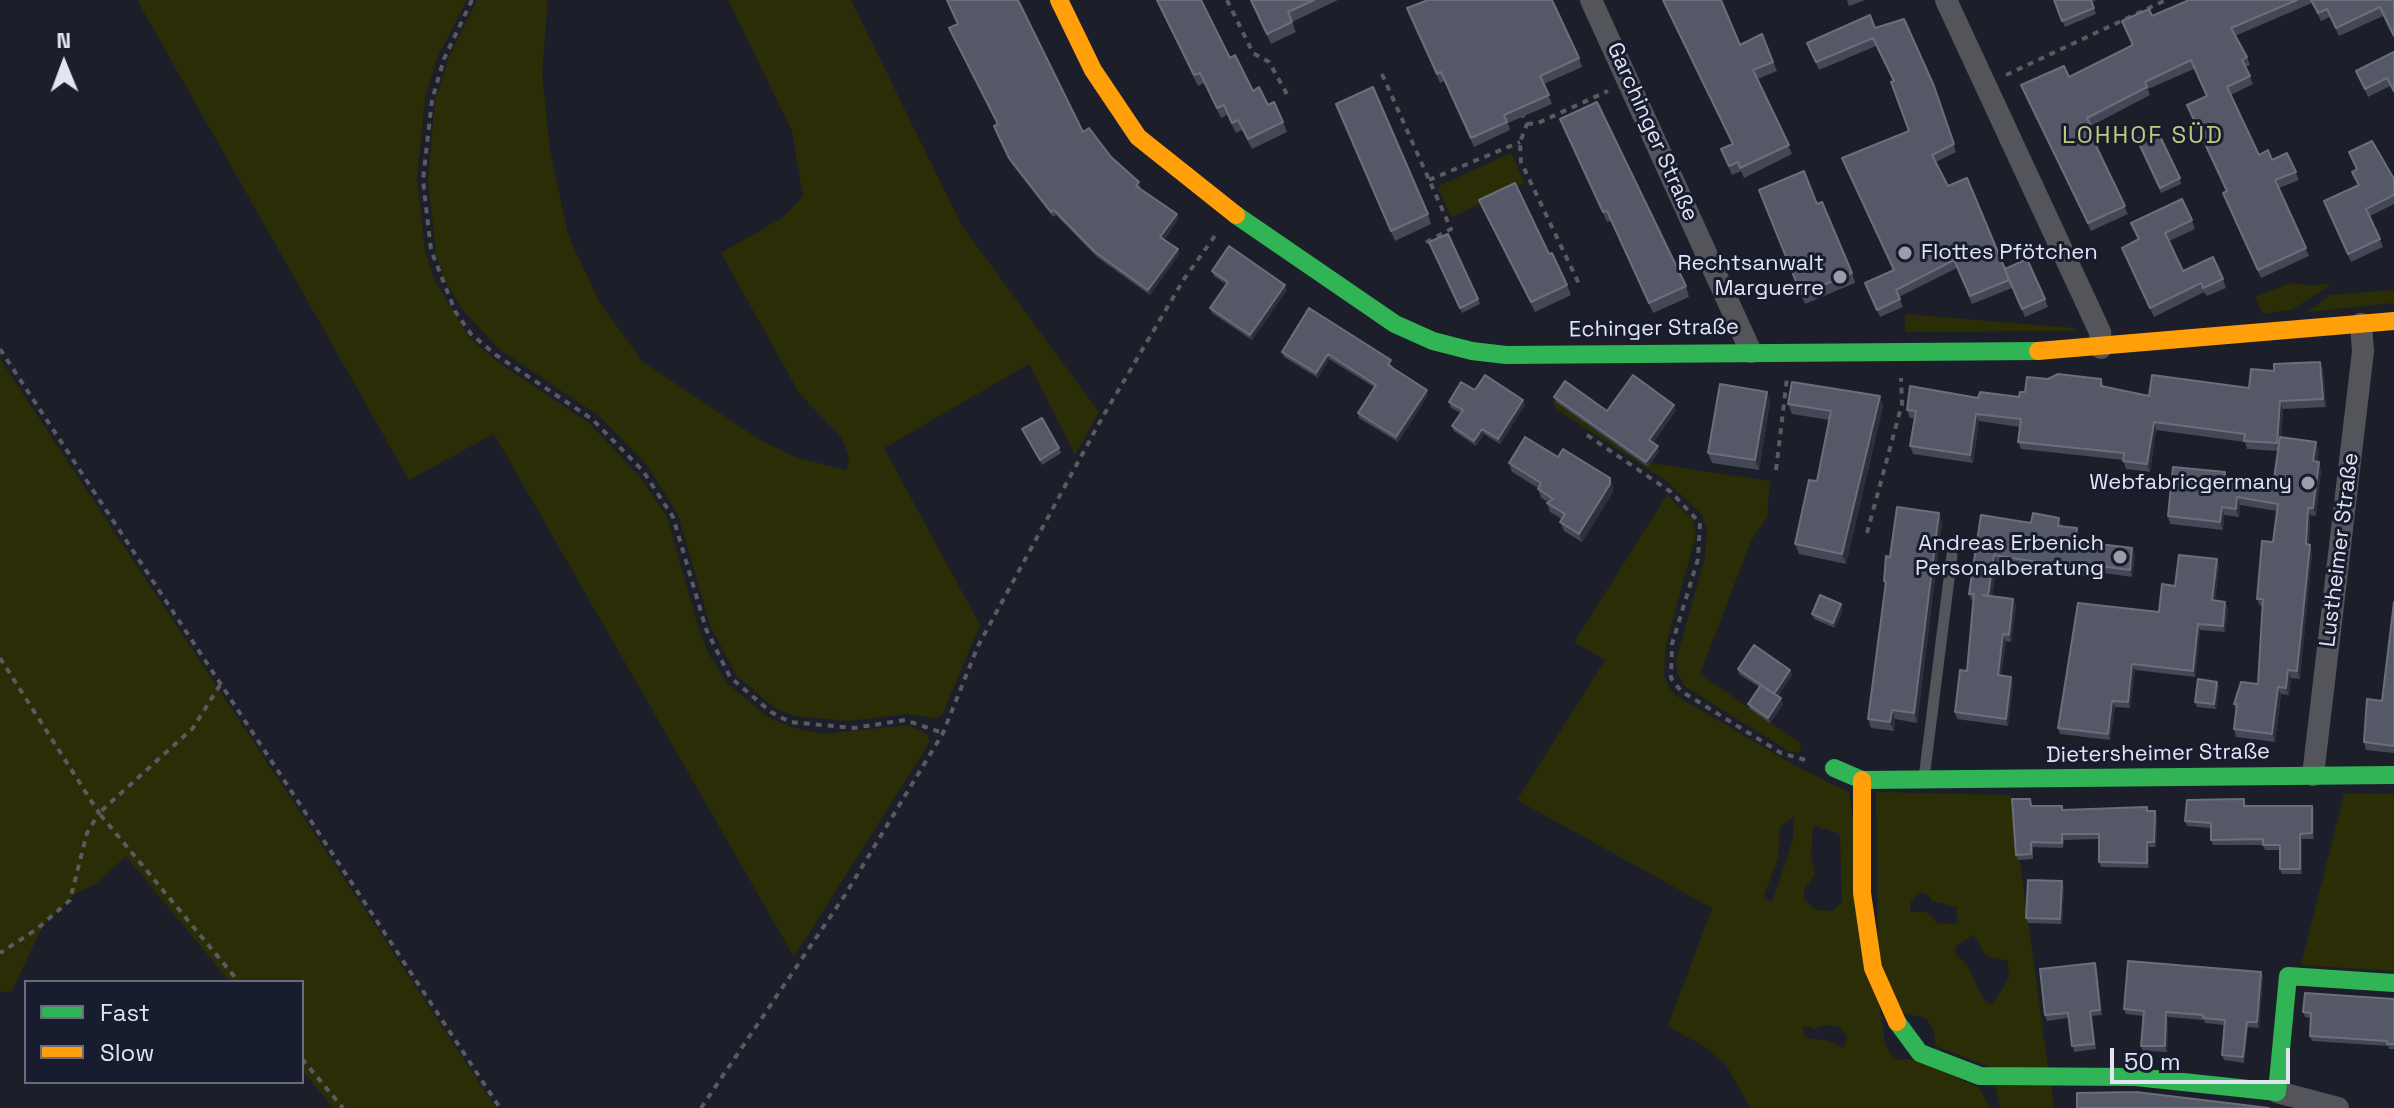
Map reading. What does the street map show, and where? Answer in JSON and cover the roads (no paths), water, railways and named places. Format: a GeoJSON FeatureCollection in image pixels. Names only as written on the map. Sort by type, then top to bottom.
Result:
{"type":"FeatureCollection","features":[{"type":"Feature","properties":{"kind":"street","name":"Echinger Straße"},"geometry":{"type":"LineString","coordinates":[[1059,0],[1093,70],[1138,137],[1231,212],[1395,324],[1433,341],[1472,351],[1506,355],[2101,348],[2394,321]]}},
{"type":"Feature","properties":{"kind":"street","name":"Garchinger Straße"},"geometry":{"type":"LineString","coordinates":[[1591,0],[1751,352]]}},
{"type":"Feature","properties":{"kind":"street"},"geometry":{"type":"LineString","coordinates":[[1946,0],[2100,332],[2101,348]]}},
{"type":"Feature","properties":{"kind":"street","name":"Lustheimer Straße"},"geometry":{"type":"LineString","coordinates":[[2313,775],[2363,351],[2361,324]]}},
{"type":"Feature","properties":{"kind":"street","name":"Dietersheimer Straße"},"geometry":{"type":"LineString","coordinates":[[1834,768],[1862,780],[2394,775]]}},
{"type":"Feature","properties":{"kind":"street"},"geometry":{"type":"LineString","coordinates":[[1862,780],[1862,893],[1873,968],[1892,1015],[1920,1053],[1980,1076],[2136,1077],[2277,1092],[2338,1108]]}},
{"type":"Feature","properties":{"kind":"street"},"geometry":{"type":"LineString","coordinates":[[2277,1092],[2288,976],[2394,983]]}},
{"type":"Feature","properties":{"kind":"lane"},"geometry":{"type":"LineString","coordinates":[[1924,779],[1952,555]]}},
{"type":"Feature","properties":{"kind":"place","name":"Flottes Pfötchen"},"geometry":{"type":"Point","coordinates":[1905,253]}},
{"type":"Feature","properties":{"kind":"place","name":"Rechtsanwalt Marguerre"},"geometry":{"type":"Point","coordinates":[1840,277]}},
{"type":"Feature","properties":{"kind":"place","name":"Webfabricgermany"},"geometry":{"type":"Point","coordinates":[2308,483]}},
{"type":"Feature","properties":{"kind":"place","name":"Andreas Erbenich Personalberatung"},"geometry":{"type":"Point","coordinates":[2120,557]}},
{"type":"Feature","properties":{"kind":"district","name":"LOHHOF SÜD"},"geometry":{"type":"Point","coordinates":[2143,136]}}]}
